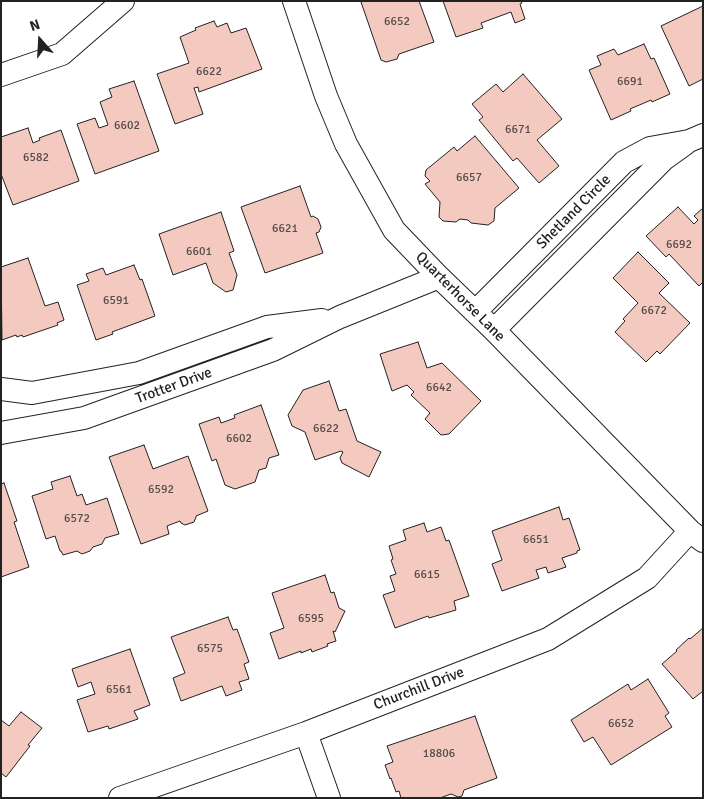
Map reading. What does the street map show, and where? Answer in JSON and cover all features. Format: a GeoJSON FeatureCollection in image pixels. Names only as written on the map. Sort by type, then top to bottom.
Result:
{"type":"FeatureCollection","features":[{"type":"Feature","properties":{"kind":"street"},"geometry":{"type":"LineString","coordinates":[[1,75],[62,54],[123,1]]}},
{"type":"Feature","properties":{"kind":"street","name":"Quarterhorse Lane"},"geometry":{"type":"LineString","coordinates":[[294,1],[326,96],[346,144],[394,230],[696,536]]}},
{"type":"Feature","properties":{"kind":"street","name":"Shetland Circle"},"geometry":{"type":"LineString","coordinates":[[475,312],[624,162],[650,148],[696,138]]}},
{"type":"Feature","properties":{"kind":"street","name":"Shetland Circle"},"geometry":{"type":"LineString","coordinates":[[494,330],[664,159],[696,138]]}},
{"type":"Feature","properties":{"kind":"street","name":"Trotter Drive"},"geometry":{"type":"LineString","coordinates":[[1,433],[84,418],[274,350],[340,317],[439,277]]}},
{"type":"Feature","properties":{"kind":"street","name":"Trotter Drive"},"geometry":{"type":"LineString","coordinates":[[1,389],[32,393],[139,373],[267,328],[340,317]]}},
{"type":"Feature","properties":{"kind":"street","name":"Churchill Drive"},"geometry":{"type":"LineString","coordinates":[[120,798],[306,733],[548,639],[646,578],[696,536]]}},
{"type":"Feature","properties":{"kind":"street"},"geometry":{"type":"LineString","coordinates":[[306,733],[329,798]]}},
{"type":"Feature","properties":{"kind":"building"},"geometry":{"type":"Polygon","coordinates":[[[419,1],[434,42],[399,54],[397,59],[386,62],[381,60],[361,2],[419,1]]]}},
{"type":"Feature","properties":{"kind":"building"},"geometry":{"type":"Polygon","coordinates":[[[443,1],[521,1],[522,3],[520,4],[525,19],[515,23],[511,12],[481,23],[483,28],[456,37],[443,1]]]}},
{"type":"Feature","properties":{"kind":"building"},"geometry":{"type":"Polygon","coordinates":[[[703,6],[703,79],[689,86],[661,26],[703,6]]]}},
{"type":"Feature","properties":{"kind":"building"},"geometry":{"type":"Polygon","coordinates":[[[214,21],[217,27],[227,23],[231,33],[246,28],[262,69],[199,92],[198,87],[194,88],[203,114],[175,124],[157,74],[189,63],[180,37],[196,30],[195,28],[214,21]]]}},
{"type":"Feature","properties":{"kind":"building"},"geometry":{"type":"Polygon","coordinates":[[[644,44],[651,59],[654,58],[670,94],[630,109],[631,111],[611,120],[589,70],[601,65],[597,56],[614,49],[618,55],[644,44]]]}},
{"type":"Feature","properties":{"kind":"building"},"geometry":{"type":"Polygon","coordinates":[[[523,74],[562,119],[537,140],[559,166],[539,183],[517,158],[513,161],[479,120],[483,117],[472,104],[496,84],[503,92],[523,74]]]}},
{"type":"Feature","properties":{"kind":"building"},"geometry":{"type":"Polygon","coordinates":[[[134,81],[159,151],[95,174],[77,124],[95,118],[99,128],[108,125],[100,102],[112,97],[109,89],[134,81]]]}},
{"type":"Feature","properties":{"kind":"building"},"geometry":{"type":"Polygon","coordinates":[[[28,128],[33,143],[40,140],[39,138],[61,130],[79,181],[13,205],[1,174],[1,137],[28,128]]]}},
{"type":"Feature","properties":{"kind":"building"},"geometry":{"type":"Polygon","coordinates":[[[475,136],[519,188],[495,208],[494,221],[488,225],[471,223],[468,220],[460,219],[456,222],[443,221],[439,217],[440,202],[425,184],[430,181],[425,176],[426,170],[454,147],[457,151],[475,136]]]}},
{"type":"Feature","properties":{"kind":"building"},"geometry":{"type":"Polygon","coordinates":[[[300,186],[311,217],[313,216],[318,219],[321,227],[319,232],[316,233],[323,253],[265,273],[241,207],[300,186]]]}},
{"type":"Feature","properties":{"kind":"building"},"geometry":{"type":"Polygon","coordinates":[[[678,207],[694,224],[698,220],[694,216],[703,208],[703,282],[699,286],[669,254],[666,257],[646,236],[678,207]]]}},
{"type":"Feature","properties":{"kind":"building"},"geometry":{"type":"Polygon","coordinates":[[[221,212],[234,251],[229,253],[237,275],[233,290],[226,292],[213,283],[206,263],[173,275],[159,234],[221,212]]]}},
{"type":"Feature","properties":{"kind":"building"},"geometry":{"type":"Polygon","coordinates":[[[638,252],[669,283],[659,293],[690,323],[660,354],[657,351],[646,362],[615,332],[625,321],[623,319],[638,303],[613,278],[638,252]]]}},
{"type":"Feature","properties":{"kind":"building"},"geometry":{"type":"Polygon","coordinates":[[[28,258],[45,306],[58,302],[64,320],[57,323],[58,325],[23,337],[22,335],[17,337],[16,335],[2,340],[1,267],[28,258]]]}},
{"type":"Feature","properties":{"kind":"building"},"geometry":{"type":"Polygon","coordinates":[[[134,265],[140,280],[142,279],[155,316],[96,340],[77,285],[89,281],[86,274],[103,268],[106,275],[134,265]]]}},
{"type":"Feature","properties":{"kind":"building"},"geometry":{"type":"Polygon","coordinates":[[[418,342],[427,368],[442,363],[481,401],[449,434],[441,435],[425,419],[430,413],[411,395],[414,392],[407,385],[392,391],[380,354],[418,342]]]}},
{"type":"Feature","properties":{"kind":"building"},"geometry":{"type":"Polygon","coordinates":[[[329,381],[339,411],[346,409],[357,441],[381,452],[369,477],[342,463],[340,458],[343,452],[341,451],[315,460],[305,432],[292,426],[288,415],[303,390],[329,381]]]}},
{"type":"Feature","properties":{"kind":"building"},"geometry":{"type":"Polygon","coordinates":[[[261,405],[279,455],[269,458],[266,468],[259,470],[255,482],[235,489],[225,485],[216,459],[212,461],[199,424],[219,417],[221,423],[235,418],[234,415],[261,405]]]}},
{"type":"Feature","properties":{"kind":"building"},"geometry":{"type":"Polygon","coordinates":[[[144,445],[153,469],[188,456],[208,511],[196,516],[194,522],[185,525],[180,521],[167,526],[169,534],[141,544],[109,457],[144,445]]]}},
{"type":"Feature","properties":{"kind":"building"},"geometry":{"type":"Polygon","coordinates":[[[70,476],[77,496],[82,494],[86,505],[107,498],[119,534],[105,538],[102,544],[82,554],[77,551],[63,555],[55,536],[46,539],[32,496],[53,489],[51,482],[70,476]]]}},
{"type":"Feature","properties":{"kind":"building"},"geometry":{"type":"Polygon","coordinates":[[[4,483],[17,521],[14,522],[29,567],[1,577],[1,484],[4,483]]]}},
{"type":"Feature","properties":{"kind":"building"},"geometry":{"type":"Polygon","coordinates":[[[559,507],[563,520],[569,518],[580,550],[577,553],[562,558],[566,567],[548,573],[546,567],[536,570],[539,578],[502,591],[492,564],[502,560],[492,531],[559,507]]]}},
{"type":"Feature","properties":{"kind":"building"},"geometry":{"type":"Polygon","coordinates":[[[424,523],[427,532],[441,527],[446,541],[449,540],[469,596],[454,601],[456,610],[429,618],[428,616],[395,628],[383,595],[395,591],[390,576],[396,574],[389,546],[406,540],[403,530],[424,523]]]}},
{"type":"Feature","properties":{"kind":"building"},"geometry":{"type":"Polygon","coordinates":[[[325,575],[331,593],[334,592],[339,608],[345,611],[335,632],[333,631],[336,641],[312,652],[311,649],[301,653],[301,651],[279,659],[270,633],[284,628],[272,593],[325,575]]]}},
{"type":"Feature","properties":{"kind":"building"},"geometry":{"type":"Polygon","coordinates":[[[228,617],[233,630],[237,629],[249,662],[244,664],[249,679],[239,682],[242,690],[226,696],[222,686],[181,701],[173,678],[185,673],[171,637],[228,617]]]}},
{"type":"Feature","properties":{"kind":"building"},"geometry":{"type":"Polygon","coordinates":[[[703,628],[703,691],[693,699],[662,664],[689,638],[703,628]]]}},
{"type":"Feature","properties":{"kind":"building"},"geometry":{"type":"Polygon","coordinates":[[[130,649],[150,705],[134,711],[138,719],[109,729],[108,726],[88,732],[77,700],[95,694],[91,682],[78,687],[72,669],[130,649]]]}},
{"type":"Feature","properties":{"kind":"building"},"geometry":{"type":"Polygon","coordinates":[[[648,679],[669,713],[665,716],[672,727],[611,765],[593,737],[584,742],[571,720],[628,684],[631,690],[648,679]]]}},
{"type":"Feature","properties":{"kind":"building"},"geometry":{"type":"Polygon","coordinates":[[[21,712],[42,728],[6,777],[1,773],[1,720],[9,726],[21,712]]]}},
{"type":"Feature","properties":{"kind":"building"},"geometry":{"type":"Polygon","coordinates":[[[475,716],[497,778],[464,790],[462,796],[458,797],[451,794],[440,798],[401,798],[399,791],[396,792],[385,765],[393,762],[387,746],[475,716]]]}}]}
